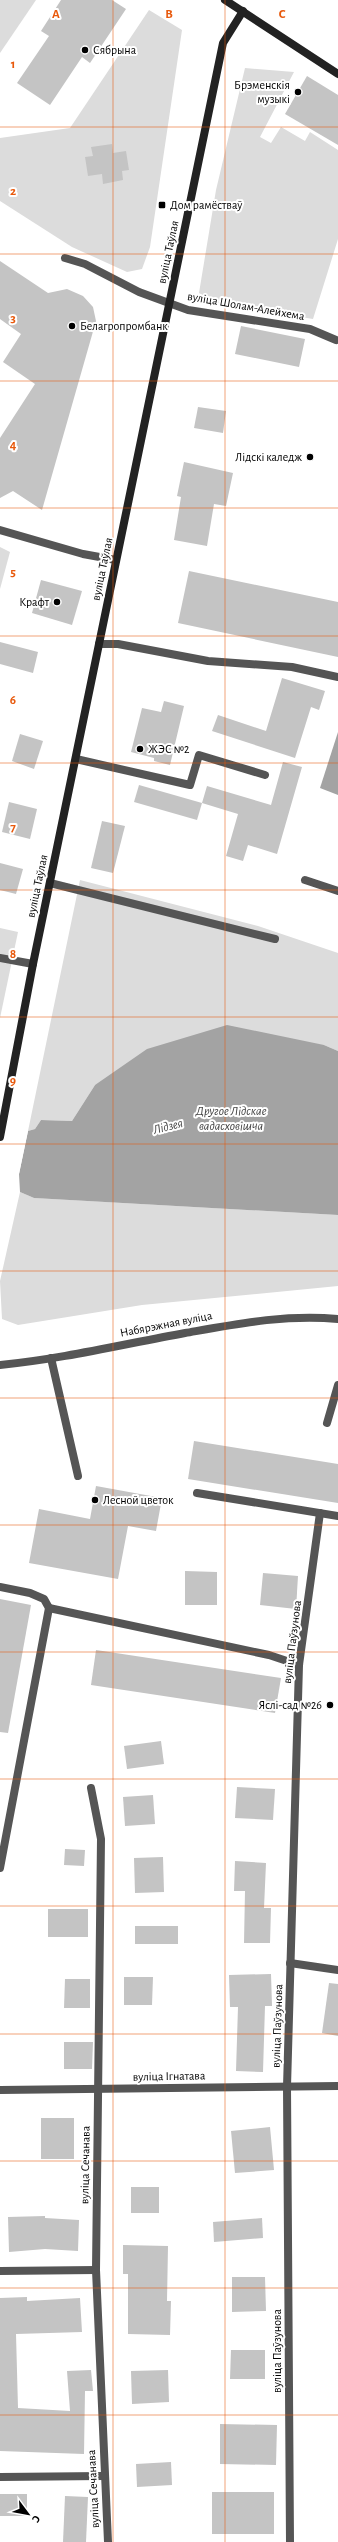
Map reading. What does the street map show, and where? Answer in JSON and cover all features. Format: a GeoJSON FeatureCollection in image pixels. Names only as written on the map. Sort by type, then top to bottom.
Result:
{"type":"FeatureCollection","features":[{"type":"Feature","properties":{"kind":"main road"},"geometry":{"type":"LineString","coordinates":[[225,0],[338,74]]}},
{"type":"Feature","properties":{"kind":"main road","name":"вуліца Таўлая"},"geometry":{"type":"LineString","coordinates":[[0,1137],[33,964],[223,43],[242,12]]}},
{"type":"Feature","properties":{"kind":"street","name":"вуліца Шолам-Алейхема"},"geometry":{"type":"LineString","coordinates":[[65,258],[85,264],[139,292],[188,310],[310,329],[336,340]]}},
{"type":"Feature","properties":{"kind":"street"},"geometry":{"type":"LineString","coordinates":[[0,530],[83,554],[116,560]]}},
{"type":"Feature","properties":{"kind":"street"},"geometry":{"type":"LineString","coordinates":[[99,644],[118,644],[208,661],[292,667],[338,677]]}},
{"type":"Feature","properties":{"kind":"street"},"geometry":{"type":"LineString","coordinates":[[76,759],[190,785],[199,755],[265,775]]}},
{"type":"Feature","properties":{"kind":"street"},"geometry":{"type":"LineString","coordinates":[[304,880],[338,891]]}},
{"type":"Feature","properties":{"kind":"street"},"geometry":{"type":"LineString","coordinates":[[50,883],[275,939]]}},
{"type":"Feature","properties":{"kind":"street"},"geometry":{"type":"LineString","coordinates":[[0,958],[33,964]]}},
{"type":"Feature","properties":{"kind":"street","name":"Набярэжная вуліца"},"geometry":{"type":"LineString","coordinates":[[0,1365],[51,1358],[268,1319],[320,1317],[338,1318]]}},
{"type":"Feature","properties":{"kind":"street"},"geometry":{"type":"LineString","coordinates":[[51,1358],[78,1476]]}},
{"type":"Feature","properties":{"kind":"street"},"geometry":{"type":"LineString","coordinates":[[327,1423],[338,1385]]}},
{"type":"Feature","properties":{"kind":"street"},"geometry":{"type":"LineString","coordinates":[[197,1493],[338,1516]]}},
{"type":"Feature","properties":{"kind":"street","name":"вуліца Паўзунова"},"geometry":{"type":"LineString","coordinates":[[290,2542],[287,2087],[290,1963],[299,1665],[320,1513]]}},
{"type":"Feature","properties":{"kind":"street"},"geometry":{"type":"LineString","coordinates":[[0,1587],[30,1593],[44,1599],[49,1608],[0,1868]]}},
{"type":"Feature","properties":{"kind":"street"},"geometry":{"type":"LineString","coordinates":[[49,1608],[269,1655],[299,1665]]}},
{"type":"Feature","properties":{"kind":"street","name":"вуліца Сечанава"},"geometry":{"type":"LineString","coordinates":[[91,1788],[101,1840],[96,2270],[103,2476],[108,2542]]}},
{"type":"Feature","properties":{"kind":"street"},"geometry":{"type":"LineString","coordinates":[[290,1963],[338,1970]]}},
{"type":"Feature","properties":{"kind":"street","name":"вуліца Ігнатава"},"geometry":{"type":"LineString","coordinates":[[0,2090],[338,2086]]}},
{"type":"Feature","properties":{"kind":"street"},"geometry":{"type":"LineString","coordinates":[[0,2271],[96,2270]]}},
{"type":"Feature","properties":{"kind":"street"},"geometry":{"type":"LineString","coordinates":[[0,2477],[103,2476]]}},
{"type":"Feature","properties":{"kind":"shaded area"},"geometry":{"type":"Polygon","coordinates":[[[0,0],[36,0],[0,53],[0,0]]]}},
{"type":"Feature","properties":{"kind":"shaded area"},"geometry":{"type":"Polygon","coordinates":[[[149,10],[182,30],[150,247],[142,269],[127,272],[72,247],[0,201],[0,138],[70,128],[149,10]]]}},
{"type":"Feature","properties":{"kind":"shaded area"},"geometry":{"type":"Polygon","coordinates":[[[245,68],[294,72],[260,137],[271,143],[281,127],[305,141],[310,132],[338,150],[338,239],[313,319],[217,303],[199,293],[216,190],[245,68]]]}},
{"type":"Feature","properties":{"kind":"shaded area"},"geometry":{"type":"Polygon","coordinates":[[[0,547],[10,552],[0,589],[0,547]]]}},
{"type":"Feature","properties":{"kind":"shaded area"},"geometry":{"type":"Polygon","coordinates":[[[80,880],[258,926],[338,953],[338,1051],[324,1045],[95,1085],[72,1121],[41,1120],[35,1129],[28,1131],[80,880]]]}},
{"type":"Feature","properties":{"kind":"shaded area"},"geometry":{"type":"Polygon","coordinates":[[[0,928],[18,932],[0,1018],[0,928]]]}},
{"type":"Feature","properties":{"kind":"shaded area"},"geometry":{"type":"Polygon","coordinates":[[[20,1192],[34,1198],[338,1215],[338,1286],[142,1305],[18,1325],[2,1319],[0,1281],[20,1192]]]}},
{"type":"Feature","properties":{"kind":"water"},"geometry":{"type":"Polygon","coordinates":[[[338,732],[338,795],[320,788],[338,732]]]}},
{"type":"Feature","properties":{"kind":"water","name":"Другое Лідскае вадасховішча"},"geometry":{"type":"Polygon","coordinates":[[[227,1025],[324,1045],[338,1051],[338,1215],[34,1198],[20,1192],[19,1174],[28,1131],[35,1129],[41,1120],[72,1121],[95,1085],[147,1049],[227,1025]]]}},
{"type":"Feature","properties":{"kind":"pier"},"geometry":{"type":"Polygon","coordinates":[[[26,1130],[28,1131],[19,1174],[17,1174],[26,1130]]]}},
{"type":"Feature","properties":{"kind":"building"},"geometry":{"type":"Polygon","coordinates":[[[61,0],[112,0],[126,9],[90,63],[82,57],[50,105],[17,83],[49,36],[41,31],[61,0]]]}},
{"type":"Feature","properties":{"kind":"building"},"geometry":{"type":"Polygon","coordinates":[[[307,76],[338,95],[338,145],[285,114],[307,76]]]}},
{"type":"Feature","properties":{"kind":"building"},"geometry":{"type":"Polygon","coordinates":[[[112,144],[113,153],[126,151],[129,170],[122,171],[123,180],[103,184],[102,174],[88,176],[85,157],[93,156],[91,147],[112,144]]]}},
{"type":"Feature","properties":{"kind":"building"},"geometry":{"type":"Polygon","coordinates":[[[0,261],[48,293],[67,289],[83,296],[93,307],[96,321],[42,510],[13,491],[0,498],[0,438],[35,384],[3,362],[21,334],[0,319],[0,261]]]}},
{"type":"Feature","properties":{"kind":"building"},"geometry":{"type":"Polygon","coordinates":[[[241,326],[305,339],[299,367],[235,354],[241,326]]]}},
{"type":"Feature","properties":{"kind":"building"},"geometry":{"type":"Polygon","coordinates":[[[198,407],[226,411],[223,433],[194,428],[198,407]]]}},
{"type":"Feature","properties":{"kind":"building"},"geometry":{"type":"Polygon","coordinates":[[[184,462],[233,473],[226,506],[214,504],[207,546],[174,540],[181,497],[177,496],[184,462]]]}},
{"type":"Feature","properties":{"kind":"building"},"geometry":{"type":"Polygon","coordinates":[[[189,571],[338,602],[338,657],[178,623],[189,571]]]}},
{"type":"Feature","properties":{"kind":"building"},"geometry":{"type":"Polygon","coordinates":[[[41,580],[82,591],[72,625],[32,613],[41,580]]]}},
{"type":"Feature","properties":{"kind":"building"},"geometry":{"type":"Polygon","coordinates":[[[0,642],[38,652],[33,673],[0,664],[0,642]]]}},
{"type":"Feature","properties":{"kind":"building"},"geometry":{"type":"Polygon","coordinates":[[[282,678],[325,691],[319,710],[311,707],[295,758],[212,731],[218,715],[266,731],[282,678]]]}},
{"type":"Feature","properties":{"kind":"building"},"geometry":{"type":"Polygon","coordinates":[[[164,701],[184,706],[170,765],[154,761],[154,758],[131,752],[142,708],[161,712],[164,701]]]}},
{"type":"Feature","properties":{"kind":"building"},"geometry":{"type":"Polygon","coordinates":[[[20,734],[43,741],[34,769],[12,761],[20,734]]]}},
{"type":"Feature","properties":{"kind":"building"},"geometry":{"type":"Polygon","coordinates":[[[283,762],[302,767],[277,854],[248,845],[243,861],[226,856],[238,814],[202,803],[207,786],[271,805],[283,762]]]}},
{"type":"Feature","properties":{"kind":"building"},"geometry":{"type":"Polygon","coordinates":[[[139,785],[202,803],[197,820],[134,802],[139,785]]]}},
{"type":"Feature","properties":{"kind":"building"},"geometry":{"type":"Polygon","coordinates":[[[9,802],[37,809],[30,839],[2,832],[9,802]]]}},
{"type":"Feature","properties":{"kind":"building"},"geometry":{"type":"Polygon","coordinates":[[[102,821],[125,826],[113,873],[91,868],[102,821]]]}},
{"type":"Feature","properties":{"kind":"building"},"geometry":{"type":"Polygon","coordinates":[[[0,863],[23,869],[16,894],[0,890],[0,863]]]}},
{"type":"Feature","properties":{"kind":"building"},"geometry":{"type":"Polygon","coordinates":[[[194,1441],[338,1464],[338,1503],[188,1479],[194,1441]]]}},
{"type":"Feature","properties":{"kind":"building"},"geometry":{"type":"Polygon","coordinates":[[[96,1486],[162,1498],[156,1531],[128,1526],[118,1579],[29,1563],[39,1509],[90,1519],[96,1486]]]}},
{"type":"Feature","properties":{"kind":"building"},"geometry":{"type":"Polygon","coordinates":[[[185,1571],[217,1572],[217,1605],[185,1605],[185,1571]]]}},
{"type":"Feature","properties":{"kind":"building"},"geometry":{"type":"Polygon","coordinates":[[[263,1573],[298,1576],[296,1609],[260,1605],[263,1573]]]}},
{"type":"Feature","properties":{"kind":"building"},"geometry":{"type":"Polygon","coordinates":[[[0,1599],[31,1605],[8,1733],[0,1732],[0,1599]]]}},
{"type":"Feature","properties":{"kind":"building"},"geometry":{"type":"Polygon","coordinates":[[[96,1650],[281,1678],[275,1713],[91,1685],[96,1650]]]}},
{"type":"Feature","properties":{"kind":"building"},"geometry":{"type":"Polygon","coordinates":[[[161,1741],[164,1764],[127,1769],[124,1746],[161,1741]]]}},
{"type":"Feature","properties":{"kind":"building"},"geometry":{"type":"Polygon","coordinates":[[[237,1787],[275,1789],[273,1820],[235,1818],[237,1787]]]}},
{"type":"Feature","properties":{"kind":"building"},"geometry":{"type":"Polygon","coordinates":[[[153,1795],[155,1824],[125,1826],[123,1797],[153,1795]]]}},
{"type":"Feature","properties":{"kind":"building"},"geometry":{"type":"Polygon","coordinates":[[[65,1849],[85,1850],[84,1866],[64,1865],[65,1849]]]}},
{"type":"Feature","properties":{"kind":"building"},"geometry":{"type":"Polygon","coordinates":[[[163,1857],[164,1892],[135,1893],[134,1858],[163,1857]]]}},
{"type":"Feature","properties":{"kind":"building"},"geometry":{"type":"Polygon","coordinates":[[[235,1861],[266,1863],[264,1908],[271,1908],[270,1943],[244,1943],[245,1891],[234,1891],[235,1861]]]}},
{"type":"Feature","properties":{"kind":"building"},"geometry":{"type":"Polygon","coordinates":[[[48,1909],[88,1909],[88,1937],[48,1937],[48,1909]]]}},
{"type":"Feature","properties":{"kind":"building"},"geometry":{"type":"Polygon","coordinates":[[[135,1926],[178,1926],[178,1944],[135,1944],[135,1926]]]}},
{"type":"Feature","properties":{"kind":"building"},"geometry":{"type":"Polygon","coordinates":[[[271,1974],[272,2006],[265,2006],[263,2072],[236,2071],[238,2007],[230,2007],[229,1975],[271,1974]]]}},
{"type":"Feature","properties":{"kind":"building"},"geometry":{"type":"Polygon","coordinates":[[[124,1977],[153,1977],[152,2005],[124,2005],[124,1977]]]}},
{"type":"Feature","properties":{"kind":"building"},"geometry":{"type":"Polygon","coordinates":[[[65,1979],[90,1979],[90,2008],[64,2008],[65,1979]]]}},
{"type":"Feature","properties":{"kind":"building"},"geometry":{"type":"Polygon","coordinates":[[[329,1983],[338,1984],[338,2036],[322,2033],[329,1983]]]}},
{"type":"Feature","properties":{"kind":"building"},"geometry":{"type":"Polygon","coordinates":[[[64,2042],[93,2042],[92,2069],[64,2069],[64,2042]]]}},
{"type":"Feature","properties":{"kind":"building"},"geometry":{"type":"Polygon","coordinates":[[[41,2118],[74,2118],[74,2159],[41,2159],[41,2118]]]}},
{"type":"Feature","properties":{"kind":"building"},"geometry":{"type":"Polygon","coordinates":[[[270,2127],[274,2170],[235,2173],[231,2131],[270,2127]]]}},
{"type":"Feature","properties":{"kind":"building"},"geometry":{"type":"Polygon","coordinates":[[[131,2187],[159,2187],[159,2213],[131,2213],[131,2187]]]}},
{"type":"Feature","properties":{"kind":"building"},"geometry":{"type":"Polygon","coordinates":[[[45,2216],[45,2218],[79,2220],[78,2251],[45,2249],[9,2252],[8,2217],[45,2216]]]}},
{"type":"Feature","properties":{"kind":"building"},"geometry":{"type":"Polygon","coordinates":[[[262,2218],[263,2238],[214,2242],[213,2222],[262,2218]]]}},
{"type":"Feature","properties":{"kind":"building"},"geometry":{"type":"Polygon","coordinates":[[[123,2245],[168,2246],[167,2301],[171,2301],[170,2335],[128,2334],[128,2274],[123,2274],[123,2245]]]}},
{"type":"Feature","properties":{"kind":"building"},"geometry":{"type":"Polygon","coordinates":[[[232,2277],[265,2277],[266,2311],[232,2312],[232,2277]]]}},
{"type":"Feature","properties":{"kind":"building"},"geometry":{"type":"Polygon","coordinates":[[[27,2297],[27,2301],[80,2298],[82,2332],[16,2334],[18,2408],[70,2411],[67,2371],[91,2370],[93,2391],[85,2391],[84,2454],[0,2451],[0,2298],[27,2297]]]}},
{"type":"Feature","properties":{"kind":"building"},"geometry":{"type":"Polygon","coordinates":[[[231,2350],[265,2350],[265,2379],[230,2379],[231,2350]]]}},
{"type":"Feature","properties":{"kind":"building"},"geometry":{"type":"Polygon","coordinates":[[[168,2370],[169,2402],[132,2404],[131,2371],[168,2370]]]}},
{"type":"Feature","properties":{"kind":"building"},"geometry":{"type":"Polygon","coordinates":[[[220,2424],[277,2425],[276,2465],[220,2464],[220,2424]]]}},
{"type":"Feature","properties":{"kind":"building"},"geometry":{"type":"Polygon","coordinates":[[[171,2462],[172,2485],[137,2487],[136,2464],[171,2462]]]}},
{"type":"Feature","properties":{"kind":"building"},"geometry":{"type":"Polygon","coordinates":[[[212,2492],[274,2492],[274,2534],[212,2534],[212,2492]]]}},
{"type":"Feature","properties":{"kind":"building"},"geometry":{"type":"Polygon","coordinates":[[[0,2494],[27,2494],[27,2516],[0,2516],[0,2494]]]}},
{"type":"Feature","properties":{"kind":"building"},"geometry":{"type":"Polygon","coordinates":[[[65,2496],[88,2497],[86,2542],[63,2542],[65,2496]]]}},
{"type":"Feature","properties":{"kind":"place","name":"Сябрына"},"geometry":{"type":"Point","coordinates":[85,50]}},
{"type":"Feature","properties":{"kind":"place","name":"Брэменскія музыкі"},"geometry":{"type":"Point","coordinates":[298,92]}},
{"type":"Feature","properties":{"kind":"place","name":"Дом рамёстваў"},"geometry":{"type":"Point","coordinates":[162,205]}},
{"type":"Feature","properties":{"kind":"place","name":"Белагропромбанк"},"geometry":{"type":"Point","coordinates":[72,326]}},
{"type":"Feature","properties":{"kind":"place","name":"Лідскі каледж"},"geometry":{"type":"Point","coordinates":[310,457]}},
{"type":"Feature","properties":{"kind":"place","name":"Крафт"},"geometry":{"type":"Point","coordinates":[57,602]}},
{"type":"Feature","properties":{"kind":"place","name":"ЖЭС №2"},"geometry":{"type":"Point","coordinates":[140,749]}},
{"type":"Feature","properties":{"kind":"place","name":"Лесной цветок"},"geometry":{"type":"Point","coordinates":[95,1500]}},
{"type":"Feature","properties":{"kind":"place","name":"Яслі-сад №26"},"geometry":{"type":"Point","coordinates":[330,1705]}},
{"type":"Feature","properties":{"kind":"water label","name":"Лідзея"},"geometry":{"type":"Point","coordinates":[168,1127]}}]}
